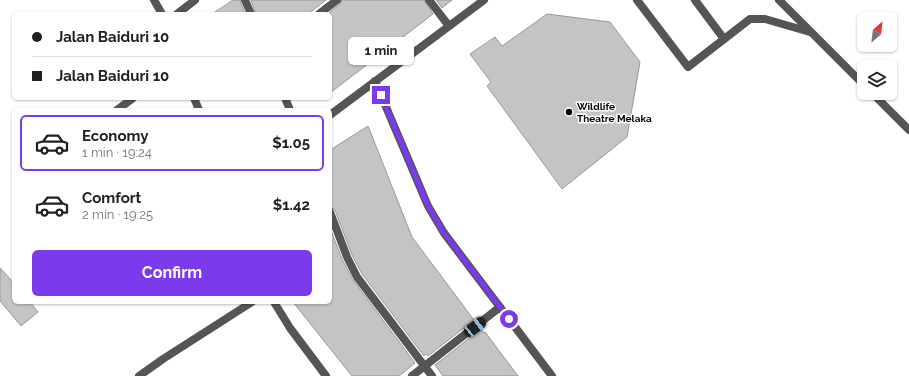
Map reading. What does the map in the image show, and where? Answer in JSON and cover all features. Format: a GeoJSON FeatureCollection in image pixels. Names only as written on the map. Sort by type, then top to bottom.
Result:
{"type":"FeatureCollection","features":[{"type":"Feature","properties":{"kind":"street"},"geometry":{"type":"LineString","coordinates":[[154,0],[161,12]]}},
{"type":"Feature","properties":{"kind":"street"},"geometry":{"type":"LineString","coordinates":[[180,12],[195,0]]}},
{"type":"Feature","properties":{"kind":"street"},"geometry":{"type":"LineString","coordinates":[[245,0],[250,12]]}},
{"type":"Feature","properties":{"kind":"street"},"geometry":{"type":"LineString","coordinates":[[322,12],[338,0]]}},
{"type":"Feature","properties":{"kind":"street"},"geometry":{"type":"LineString","coordinates":[[429,0],[449,26]]}},
{"type":"Feature","properties":{"kind":"street"},"geometry":{"type":"LineString","coordinates":[[332,113],[484,0]]}},
{"type":"Feature","properties":{"kind":"street"},"geometry":{"type":"LineString","coordinates":[[637,0],[688,67],[750,19],[765,19],[810,32]]}},
{"type":"Feature","properties":{"kind":"street"},"geometry":{"type":"LineString","coordinates":[[695,0],[724,39]]}},
{"type":"Feature","properties":{"kind":"street"},"geometry":{"type":"LineString","coordinates":[[779,0],[857,78]]}},
{"type":"Feature","properties":{"kind":"street"},"geometry":{"type":"LineString","coordinates":[[375,81],[428,206],[444,233],[552,376]]}},
{"type":"Feature","properties":{"kind":"street"},"geometry":{"type":"LineString","coordinates":[[120,108],[130,100]]}},
{"type":"Feature","properties":{"kind":"street"},"geometry":{"type":"LineString","coordinates":[[879,100],[909,130]]}},
{"type":"Feature","properties":{"kind":"street"},"geometry":{"type":"LineString","coordinates":[[332,217],[357,277],[432,376]]}},
{"type":"Feature","properties":{"kind":"street"},"geometry":{"type":"LineString","coordinates":[[139,376],[249,304]]}},
{"type":"Feature","properties":{"kind":"street"},"geometry":{"type":"LineString","coordinates":[[275,304],[290,328],[326,376]]}},
{"type":"Feature","properties":{"kind":"street"},"geometry":{"type":"LineString","coordinates":[[412,376],[500,307]]}},
{"type":"Feature","properties":{"kind":"building"},"geometry":{"type":"Polygon","coordinates":[[[233,0],[240,0],[244,12],[215,12],[233,0]]]}},
{"type":"Feature","properties":{"kind":"building"},"geometry":{"type":"Polygon","coordinates":[[[251,0],[326,0],[311,12],[255,12],[251,0]]]}},
{"type":"Feature","properties":{"kind":"building"},"geometry":{"type":"Polygon","coordinates":[[[342,0],[424,0],[433,14],[332,91],[332,12],[330,12],[340,4],[342,0]]]}},
{"type":"Feature","properties":{"kind":"building"},"geometry":{"type":"Polygon","coordinates":[[[436,0],[452,0],[442,8],[436,0]]]}},
{"type":"Feature","properties":{"kind":"building","name":"Wildlife Theatre Melaka"},"geometry":{"type":"Polygon","coordinates":[[[547,14],[610,22],[640,62],[627,137],[562,189],[487,86],[491,82],[470,54],[495,37],[502,46],[547,14]]]}},
{"type":"Feature","properties":{"kind":"building"},"geometry":{"type":"Polygon","coordinates":[[[368,126],[412,237],[474,320],[428,356],[426,354],[424,356],[362,274],[352,255],[335,210],[332,208],[332,149],[368,126]]]}},
{"type":"Feature","properties":{"kind":"building"},"geometry":{"type":"Polygon","coordinates":[[[332,233],[342,259],[353,280],[415,363],[399,376],[352,376],[295,304],[332,304],[332,233]]]}},
{"type":"Feature","properties":{"kind":"building"},"geometry":{"type":"Polygon","coordinates":[[[0,268],[12,281],[12,304],[32,304],[38,312],[21,326],[0,301],[0,268]]]}},
{"type":"Feature","properties":{"kind":"building"},"geometry":{"type":"Polygon","coordinates":[[[481,329],[484,333],[485,332],[518,376],[443,376],[435,365],[481,329]]]}},
{"type":"Feature","properties":{"kind":"place","name":"Wildlife Theatre Melaka"},"geometry":{"type":"Point","coordinates":[569,112]}},
{"type":"Feature","properties":{"kind":"route"},"geometry":{"type":"LineString","coordinates":[[381,95],[428,206],[444,233],[509,319]]}}]}
